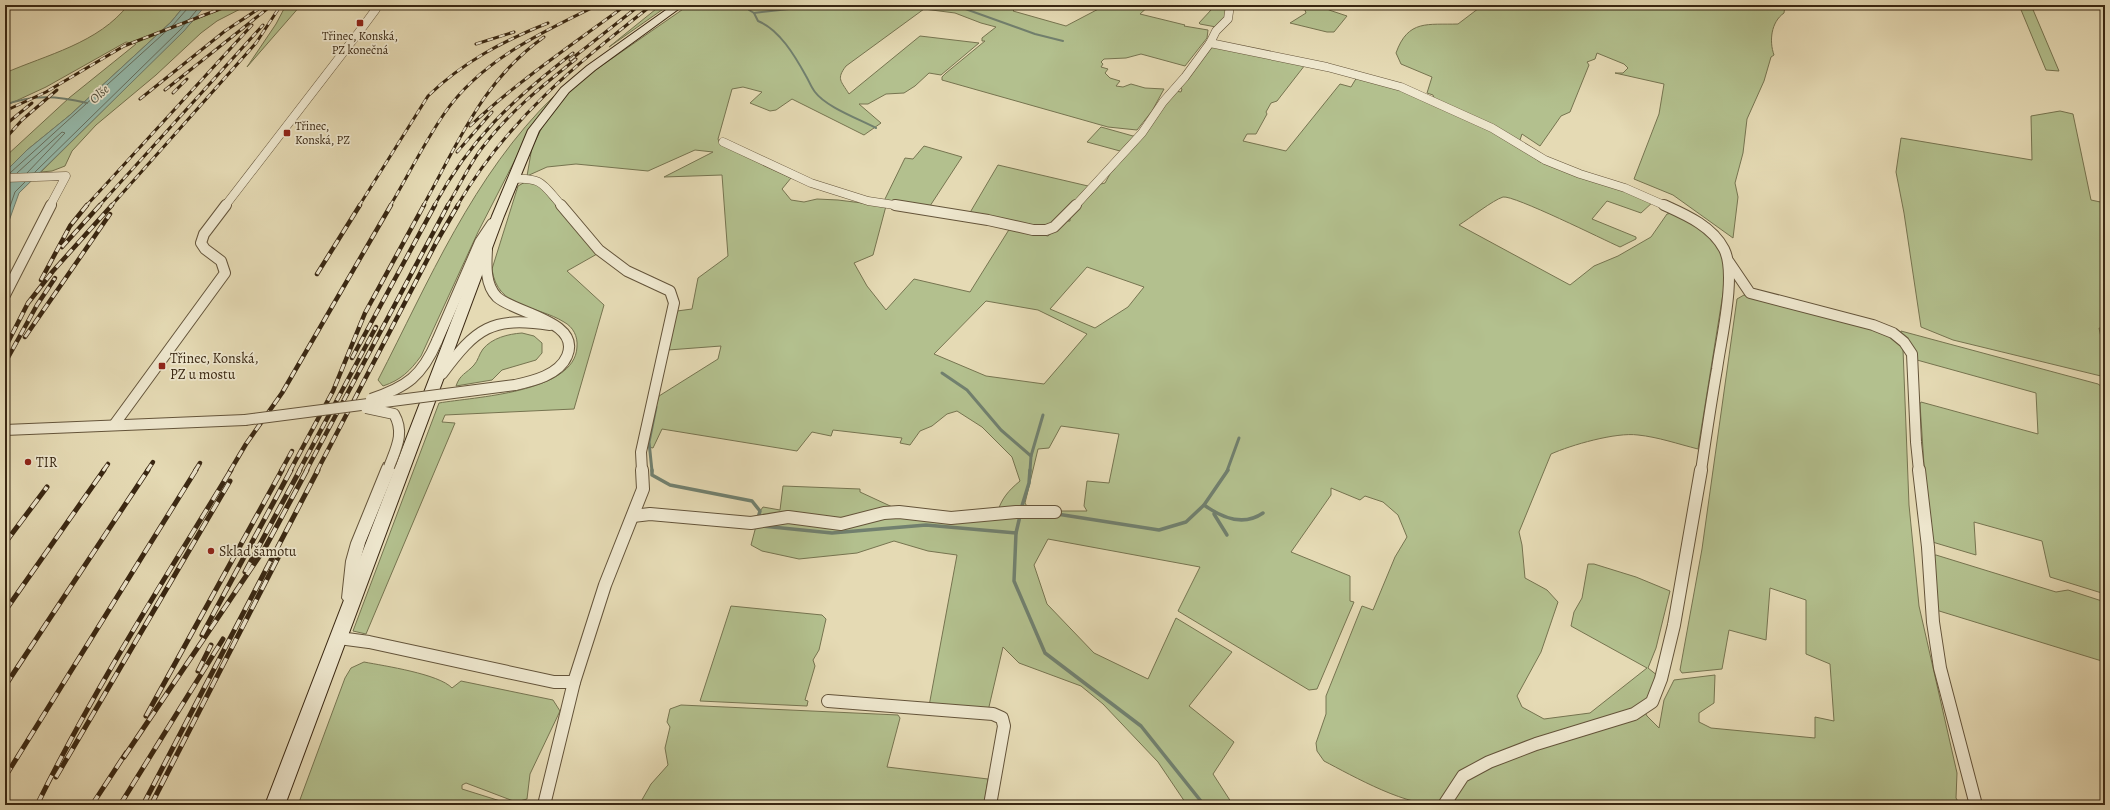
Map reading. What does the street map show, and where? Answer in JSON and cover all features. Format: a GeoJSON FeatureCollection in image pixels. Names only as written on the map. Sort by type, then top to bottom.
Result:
{"type":"FeatureCollection","features":[{"type":"Feature","properties":{"kind":"main road"},"geometry":{"type":"LineString","coordinates":[[275,805],[487,249],[498,216],[534,130],[565,90],[591,68],[679,5]]}},
{"type":"Feature","properties":{"kind":"street"},"geometry":{"type":"LineString","coordinates":[[114,426],[225,273],[221,261],[204,249],[201,243],[204,234],[280,132],[359,32],[376,9],[376,5]]}},
{"type":"Feature","properties":{"kind":"street"},"geometry":{"type":"LineString","coordinates":[[723,142],[811,183],[848,196],[944,214],[988,220],[1034,230],[1046,230],[1054,227],[1065,217],[1142,133],[1210,43],[1216,30],[1228,19],[1230,5]]}},
{"type":"Feature","properties":{"kind":"street"},"geometry":{"type":"LineString","coordinates":[[1210,43],[1327,67],[1374,79],[1422,96],[1492,128],[1545,160],[1580,174],[1642,195],[1692,218],[1711,232],[1720,241],[1729,262],[1728,298],[1692,526],[1672,633],[1661,679],[1652,702],[1634,714],[1536,744],[1488,762],[1463,776],[1444,805]]}},
{"type":"Feature","properties":{"kind":"street"},"geometry":{"type":"LineString","coordinates":[[5,178],[44,175],[66,176],[5,295]]}},
{"type":"Feature","properties":{"kind":"street"},"geometry":{"type":"LineString","coordinates":[[513,179],[529,178],[540,182],[598,250],[627,271],[670,291],[674,303],[641,452],[643,489],[605,585],[574,682],[544,805]]}},
{"type":"Feature","properties":{"kind":"street"},"geometry":{"type":"LineString","coordinates":[[344,407],[393,392],[406,384],[428,363],[436,341],[480,242],[498,216]]}},
{"type":"Feature","properties":{"kind":"street"},"geometry":{"type":"LineString","coordinates":[[5,430],[245,420],[515,385],[543,378],[560,366],[568,354],[566,334],[548,319],[512,306],[497,297],[488,280],[487,249]]}},
{"type":"Feature","properties":{"kind":"street"},"geometry":{"type":"LineString","coordinates":[[1729,262],[1735,266],[1740,282],[1750,293],[1873,325],[1894,333],[1904,342],[1912,354],[1916,442],[1928,547],[1933,622],[1940,668],[1976,805]]}},
{"type":"Feature","properties":{"kind":"street"},"geometry":{"type":"LineString","coordinates":[[438,378],[464,343],[478,332],[500,323],[524,320],[556,327]]}},
{"type":"Feature","properties":{"kind":"street"},"geometry":{"type":"LineString","coordinates":[[344,407],[376,409],[394,414],[400,422],[401,431],[389,467],[358,543],[353,561],[349,610]]}},
{"type":"Feature","properties":{"kind":"street"},"geometry":{"type":"LineString","coordinates":[[632,516],[650,514],[751,523],[788,517],[841,524],[884,513],[899,512],[951,518],[1020,512],[1055,512]]}},
{"type":"Feature","properties":{"kind":"street"},"geometry":{"type":"LineString","coordinates":[[339,638],[377,644],[554,682],[574,682]]}},
{"type":"Feature","properties":{"kind":"street"},"geometry":{"type":"LineString","coordinates":[[828,701],[993,714],[1002,718],[1004,726],[990,805]]}},
{"type":"Feature","properties":{"kind":"green space"},"geometry":{"type":"Polygon","coordinates":[[[128,5],[185,5],[171,22],[70,115],[27,150],[5,172],[5,157],[69,98],[136,44],[126,42],[46,87],[5,106],[5,73],[54,54],[87,38],[116,18],[128,5]]]}},
{"type":"Feature","properties":{"kind":"green space"},"geometry":{"type":"Polygon","coordinates":[[[234,5],[248,5],[217,21],[201,33],[156,75],[96,125],[72,151],[65,166],[52,171],[41,172],[194,20],[234,5]]]}},
{"type":"Feature","properties":{"kind":"green space"},"geometry":{"type":"Polygon","coordinates":[[[286,5],[301,5],[247,67],[276,24],[286,5]]]}},
{"type":"Feature","properties":{"kind":"green space"},"geometry":{"type":"Polygon","coordinates":[[[661,5],[669,5],[609,47],[661,5]]]}},
{"type":"Feature","properties":{"kind":"green space"},"geometry":{"type":"Polygon","coordinates":[[[689,5],[1019,5],[1013,11],[1066,26],[1106,5],[1150,5],[1140,14],[1185,25],[1184,26],[1208,30],[1207,38],[1185,66],[1141,54],[1126,58],[1104,59],[1101,62],[1103,64],[1101,67],[1108,69],[1105,73],[1110,78],[1120,81],[1116,86],[1123,87],[1131,84],[1145,88],[1164,89],[1152,111],[1137,130],[1108,127],[942,80],[942,77],[946,73],[985,41],[982,41],[982,38],[996,27],[955,13],[924,9],[846,66],[840,77],[849,94],[920,36],[979,43],[941,75],[929,73],[915,86],[904,93],[886,94],[868,104],[859,104],[881,123],[864,135],[792,99],[776,110],[770,111],[750,103],[762,92],[743,87],[732,89],[718,139],[720,144],[791,178],[782,189],[791,200],[804,202],[817,199],[838,200],[886,206],[873,255],[854,263],[867,286],[886,310],[914,279],[970,292],[1010,228],[1048,236],[1065,221],[1070,221],[1070,217],[1101,184],[1105,183],[1110,174],[1142,136],[1175,91],[1181,92],[1182,89],[1179,87],[1202,55],[1213,46],[1305,65],[1277,101],[1271,103],[1256,134],[1247,134],[1243,141],[1286,151],[1340,84],[1351,87],[1357,77],[1411,92],[1508,139],[1540,162],[1654,201],[1641,213],[1607,201],[1592,219],[1636,237],[1636,239],[1620,247],[1541,210],[1511,198],[1503,197],[1499,199],[1459,225],[1570,285],[1594,266],[1618,256],[1651,237],[1667,214],[1672,213],[1708,232],[1723,254],[1725,281],[1698,449],[1653,437],[1618,435],[1594,440],[1551,454],[1519,532],[1522,545],[1525,578],[1547,590],[1558,602],[1541,652],[1517,696],[1522,707],[1544,719],[1590,713],[1647,668],[1571,626],[1574,612],[1582,598],[1588,564],[1594,564],[1636,577],[1670,591],[1656,648],[1648,668],[1658,676],[1651,695],[1642,707],[1647,716],[1659,728],[1664,700],[1674,680],[1715,675],[1714,703],[1699,713],[1699,722],[1711,728],[1815,738],[1815,717],[1834,721],[1830,664],[1806,654],[1806,600],[1770,588],[1766,640],[1729,630],[1722,669],[1682,673],[1680,670],[1702,549],[1737,299],[1744,295],[1872,327],[1897,339],[1903,349],[1909,505],[1919,606],[1957,773],[1956,798],[1960,805],[1442,805],[1441,803],[1429,804],[1398,796],[1382,790],[1324,761],[1317,751],[1316,743],[1326,714],[1326,696],[1362,606],[1373,610],[1395,557],[1407,537],[1398,515],[1383,502],[1365,496],[1360,500],[1331,488],[1331,495],[1291,552],[1350,576],[1350,601],[1354,602],[1317,689],[1309,690],[1178,611],[1200,567],[1048,539],[1034,565],[1047,604],[1094,653],[1148,679],[1176,618],[1232,652],[1189,706],[1234,742],[1213,774],[1233,805],[1187,805],[1158,762],[1103,704],[1081,686],[1019,663],[1003,647],[988,711],[929,706],[957,555],[928,551],[894,541],[857,553],[799,559],[762,551],[751,545],[760,511],[763,507],[780,510],[783,486],[860,489],[860,492],[914,517],[997,513],[1006,495],[1020,481],[1012,457],[982,427],[957,411],[947,414],[932,426],[920,431],[910,445],[900,443],[902,438],[833,430],[831,436],[812,432],[797,451],[662,429],[653,448],[644,446],[659,396],[718,359],[721,346],[668,350],[677,311],[692,309],[698,278],[728,256],[722,175],[664,177],[713,152],[695,150],[648,171],[576,164],[547,167],[527,176],[532,147],[550,112],[581,80],[689,5]],[[1087,267],[1050,309],[1095,328],[1128,307],[1144,287],[1087,267]],[[986,301],[934,354],[986,376],[1044,384],[1087,334],[1038,310],[986,301]],[[1061,426],[1049,448],[1038,449],[1025,503],[1028,508],[1055,511],[1087,511],[1084,506],[1087,481],[1109,483],[1119,434],[1061,426]]]}},
{"type":"Feature","properties":{"kind":"green space"},"geometry":{"type":"Polygon","coordinates":[[[1192,5],[1227,5],[1226,16],[1216,27],[1200,24],[1199,23],[1211,10],[1192,5]]]}},
{"type":"Feature","properties":{"kind":"green space"},"geometry":{"type":"Polygon","coordinates":[[[1285,5],[1322,5],[1329,10],[1347,16],[1334,32],[1327,32],[1290,23],[1306,13],[1305,10],[1285,5]]]}},
{"type":"Feature","properties":{"kind":"green space"},"geometry":{"type":"Polygon","coordinates":[[[1483,5],[1785,5],[1784,13],[1776,21],[1772,32],[1772,50],[1774,55],[1771,57],[1764,81],[1747,119],[1743,153],[1735,183],[1738,197],[1733,238],[1673,195],[1634,179],[1659,114],[1664,84],[1615,73],[1623,73],[1628,68],[1624,64],[1597,53],[1595,59],[1587,62],[1589,65],[1570,112],[1561,116],[1540,146],[1522,134],[1519,143],[1435,100],[1433,95],[1427,93],[1432,77],[1401,64],[1396,53],[1401,42],[1407,34],[1420,26],[1458,24],[1483,5]]]}},
{"type":"Feature","properties":{"kind":"green space"},"geometry":{"type":"Polygon","coordinates":[[[2019,5],[2031,5],[2059,71],[2046,70],[2019,5]]]}},
{"type":"Feature","properties":{"kind":"green space"},"geometry":{"type":"Polygon","coordinates":[[[554,96],[535,121],[478,232],[421,356],[405,374],[395,381],[383,386],[378,380],[435,267],[476,194],[525,127],[554,96]]]}},
{"type":"Feature","properties":{"kind":"green space"},"geometry":{"type":"Polygon","coordinates":[[[2060,111],[2073,114],[2091,200],[2105,203],[2105,329],[2099,328],[2105,356],[2105,377],[1953,340],[1921,327],[1904,213],[1896,172],[1901,138],[2032,160],[2031,116],[2060,111]]]}},
{"type":"Feature","properties":{"kind":"green space"},"geometry":{"type":"Polygon","coordinates":[[[1101,127],[1134,136],[1120,151],[1087,142],[1101,127]]]}},
{"type":"Feature","properties":{"kind":"green space"},"geometry":{"type":"Polygon","coordinates":[[[924,146],[962,157],[928,209],[884,201],[905,158],[913,159],[924,146]]]}},
{"type":"Feature","properties":{"kind":"green space"},"geometry":{"type":"Polygon","coordinates":[[[998,165],[1088,186],[1053,224],[1041,229],[968,216],[998,165]]]}},
{"type":"Feature","properties":{"kind":"green space"},"geometry":{"type":"Polygon","coordinates":[[[527,181],[537,183],[597,254],[567,271],[604,305],[574,409],[445,415],[442,422],[455,423],[366,634],[353,631],[439,403],[497,395],[520,390],[541,383],[559,374],[572,362],[577,343],[576,336],[572,329],[567,324],[553,316],[510,299],[502,292],[495,282],[492,269],[518,186],[527,181]]]}},
{"type":"Feature","properties":{"kind":"green space"},"geometry":{"type":"Polygon","coordinates":[[[1901,331],[2098,384],[2105,389],[2105,594],[2050,577],[2042,541],[1974,522],[1976,555],[1929,541],[1921,402],[2038,434],[2036,393],[1917,360],[1900,337],[1901,331]]]}},
{"type":"Feature","properties":{"kind":"green space"},"geometry":{"type":"Polygon","coordinates":[[[522,333],[534,336],[542,343],[542,353],[536,360],[502,370],[492,380],[456,386],[461,376],[471,368],[487,345],[501,337],[522,333]]]}},
{"type":"Feature","properties":{"kind":"green space"},"geometry":{"type":"Polygon","coordinates":[[[1936,555],[2056,592],[2068,590],[2105,602],[2105,662],[1936,610],[1931,556],[1936,555]]]}},
{"type":"Feature","properties":{"kind":"green space"},"geometry":{"type":"Polygon","coordinates":[[[731,606],[822,615],[826,619],[819,650],[813,660],[815,666],[805,700],[808,701],[807,706],[700,701],[731,606]]]}},
{"type":"Feature","properties":{"kind":"green space"},"geometry":{"type":"Polygon","coordinates":[[[364,662],[398,668],[424,675],[445,683],[452,688],[461,681],[553,700],[560,711],[530,774],[527,799],[516,802],[466,783],[462,785],[462,789],[513,805],[298,805],[345,678],[351,668],[364,662]]]}},
{"type":"Feature","properties":{"kind":"green space"},"geometry":{"type":"Polygon","coordinates":[[[681,705],[898,715],[900,718],[887,767],[988,779],[984,805],[639,805],[651,784],[668,765],[665,748],[670,727],[667,722],[670,709],[681,705]]]}},
{"type":"Feature","properties":{"kind":"water","name":"Olše"},"geometry":{"type":"Polygon","coordinates":[[[185,5],[206,5],[184,31],[19,193],[5,232],[5,172],[27,150],[70,115],[171,22],[185,5]]]}},
{"type":"Feature","properties":{"kind":"waterway"},"geometry":{"type":"LineString","coordinates":[[754,13],[798,8],[929,5]]}},
{"type":"Feature","properties":{"kind":"waterway"},"geometry":{"type":"LineString","coordinates":[[947,5],[957,6],[1035,34],[1063,41]]}},
{"type":"Feature","properties":{"kind":"waterway"},"geometry":{"type":"LineString","coordinates":[[749,10],[754,13]]}},
{"type":"Feature","properties":{"kind":"waterway"},"geometry":{"type":"LineString","coordinates":[[754,13],[758,21],[773,30],[786,44],[814,90],[820,97],[835,108],[876,128]]}},
{"type":"Feature","properties":{"kind":"waterway","name":"Olše"},"geometry":{"type":"LineString","coordinates":[[5,105],[15,101],[46,97],[87,103]]}},
{"type":"Feature","properties":{"kind":"waterway"},"geometry":{"type":"LineString","coordinates":[[942,373],[967,390],[1001,430],[1031,456]]}},
{"type":"Feature","properties":{"kind":"waterway"},"geometry":{"type":"LineString","coordinates":[[652,471],[649,442],[656,407]]}},
{"type":"Feature","properties":{"kind":"waterway"},"geometry":{"type":"LineString","coordinates":[[1031,456],[1043,415]]}},
{"type":"Feature","properties":{"kind":"waterway"},"geometry":{"type":"LineString","coordinates":[[1227,471],[1239,438]]}},
{"type":"Feature","properties":{"kind":"waterway"},"geometry":{"type":"LineString","coordinates":[[1030,471],[1031,456]]}},
{"type":"Feature","properties":{"kind":"waterway"},"geometry":{"type":"LineString","coordinates":[[1021,509],[1029,483],[1030,470]]}},
{"type":"Feature","properties":{"kind":"waterway"},"geometry":{"type":"LineString","coordinates":[[1204,505],[1228,470]]}},
{"type":"Feature","properties":{"kind":"waterway"},"geometry":{"type":"LineString","coordinates":[[652,471],[652,475],[670,485],[752,501],[760,511],[758,518]]}},
{"type":"Feature","properties":{"kind":"waterway"},"geometry":{"type":"LineString","coordinates":[[1057,514],[1159,530],[1186,522],[1204,505]]}},
{"type":"Feature","properties":{"kind":"waterway"},"geometry":{"type":"LineString","coordinates":[[1204,505],[1225,517],[1240,520],[1255,517],[1263,513]]}},
{"type":"Feature","properties":{"kind":"waterway"},"geometry":{"type":"LineString","coordinates":[[1214,514],[1227,535]]}},
{"type":"Feature","properties":{"kind":"waterway"},"geometry":{"type":"LineString","coordinates":[[1016,533],[1020,516]]}},
{"type":"Feature","properties":{"kind":"waterway"},"geometry":{"type":"LineString","coordinates":[[762,526],[832,533],[926,525],[1016,533]]}},
{"type":"Feature","properties":{"kind":"waterway"},"geometry":{"type":"LineString","coordinates":[[1016,533],[1014,581],[1045,653],[1141,726],[1204,805]]}},
{"type":"Feature","properties":{"kind":"railway"},"geometry":{"type":"LineString","coordinates":[[5,111],[46,92],[124,46],[230,5]]}},
{"type":"Feature","properties":{"kind":"railway"},"geometry":{"type":"LineString","coordinates":[[165,90],[272,5]]}},
{"type":"Feature","properties":{"kind":"railway"},"geometry":{"type":"LineString","coordinates":[[111,206],[256,43],[281,5]]}},
{"type":"Feature","properties":{"kind":"railway"},"geometry":{"type":"LineString","coordinates":[[390,206],[444,114],[475,78],[494,63],[534,37],[598,5]]}},
{"type":"Feature","properties":{"kind":"railway"},"geometry":{"type":"LineString","coordinates":[[470,126],[526,78],[626,5]]}},
{"type":"Feature","properties":{"kind":"railway"},"geometry":{"type":"LineString","coordinates":[[570,60],[640,5]]}},
{"type":"Feature","properties":{"kind":"railway"},"geometry":{"type":"LineString","coordinates":[[457,206],[498,146],[544,96],[596,50],[652,5]]}},
{"type":"Feature","properties":{"kind":"railway"},"geometry":{"type":"LineString","coordinates":[[140,99],[225,31],[263,6]]}},
{"type":"Feature","properties":{"kind":"railway"},"geometry":{"type":"LineString","coordinates":[[359,206],[428,96],[469,63],[499,45],[548,23]]}},
{"type":"Feature","properties":{"kind":"railway"},"geometry":{"type":"LineString","coordinates":[[86,206],[252,25]]}},
{"type":"Feature","properties":{"kind":"railway"},"geometry":{"type":"LineString","coordinates":[[99,206],[263,25]]}},
{"type":"Feature","properties":{"kind":"railway"},"geometry":{"type":"LineString","coordinates":[[476,44],[514,32]]}},
{"type":"Feature","properties":{"kind":"railway"},"geometry":{"type":"LineString","coordinates":[[423,206],[461,136],[488,93],[522,54],[544,37]]}},
{"type":"Feature","properties":{"kind":"railway"},"geometry":{"type":"LineString","coordinates":[[434,206],[463,160],[494,122],[531,87],[573,53]]}},
{"type":"Feature","properties":{"kind":"railway"},"geometry":{"type":"LineString","coordinates":[[447,206],[473,162],[492,135],[526,100],[576,59]]}},
{"type":"Feature","properties":{"kind":"railway"},"geometry":{"type":"LineString","coordinates":[[173,93],[187,79]]}},
{"type":"Feature","properties":{"kind":"railway"},"geometry":{"type":"LineString","coordinates":[[5,139],[22,120],[57,90]]}},
{"type":"Feature","properties":{"kind":"railway"},"geometry":{"type":"LineString","coordinates":[[5,125],[32,103]]}},
{"type":"Feature","properties":{"kind":"railway"},"geometry":{"type":"LineString","coordinates":[[457,152],[492,112]]}},
{"type":"Feature","properties":{"kind":"railway"},"geometry":{"type":"LineString","coordinates":[[41,280],[70,226],[87,205]]}},
{"type":"Feature","properties":{"kind":"railway"},"geometry":{"type":"LineString","coordinates":[[62,247],[100,205]]}},
{"type":"Feature","properties":{"kind":"railway"},"geometry":{"type":"LineString","coordinates":[[5,348],[28,303],[53,271],[112,205]]}},
{"type":"Feature","properties":{"kind":"railway"},"geometry":{"type":"LineString","coordinates":[[317,274],[360,205]]}},
{"type":"Feature","properties":{"kind":"railway"},"geometry":{"type":"LineString","coordinates":[[230,471],[246,444],[282,393],[391,205]]}},
{"type":"Feature","properties":{"kind":"railway"},"geometry":{"type":"LineString","coordinates":[[290,471],[333,391],[365,313],[424,205]]}},
{"type":"Feature","properties":{"kind":"railway"},"geometry":{"type":"LineString","coordinates":[[352,358],[435,205]]}},
{"type":"Feature","properties":{"kind":"railway"},"geometry":{"type":"LineString","coordinates":[[306,471],[448,205]]}},
{"type":"Feature","properties":{"kind":"railway"},"geometry":{"type":"LineString","coordinates":[[317,471],[437,241],[458,205]]}},
{"type":"Feature","properties":{"kind":"railway"},"geometry":{"type":"LineString","coordinates":[[25,337],[110,214]]}},
{"type":"Feature","properties":{"kind":"railway"},"geometry":{"type":"LineString","coordinates":[[5,363],[37,305],[55,278]]}},
{"type":"Feature","properties":{"kind":"railway"},"geometry":{"type":"LineString","coordinates":[[299,471],[376,327]]}},
{"type":"Feature","properties":{"kind":"railway"},"geometry":{"type":"LineString","coordinates":[[281,471],[292,451]]}},
{"type":"Feature","properties":{"kind":"railway"},"geometry":{"type":"LineString","coordinates":[[147,471],[153,462]]}},
{"type":"Feature","properties":{"kind":"railway"},"geometry":{"type":"LineString","coordinates":[[195,471],[200,463]]}},
{"type":"Feature","properties":{"kind":"railway"},"geometry":{"type":"LineString","coordinates":[[103,471],[108,464]]}},
{"type":"Feature","properties":{"kind":"railway"},"geometry":{"type":"LineString","coordinates":[[5,611],[104,470]]}},
{"type":"Feature","properties":{"kind":"railway"},"geometry":{"type":"LineString","coordinates":[[5,686],[148,470]]}},
{"type":"Feature","properties":{"kind":"railway"},"geometry":{"type":"LineString","coordinates":[[5,777],[196,470]]}},
{"type":"Feature","properties":{"kind":"railway"},"geometry":{"type":"LineString","coordinates":[[37,805],[106,677],[231,470]]}},
{"type":"Feature","properties":{"kind":"railway"},"geometry":{"type":"LineString","coordinates":[[146,716],[282,470]]}},
{"type":"Feature","properties":{"kind":"railway"},"geometry":{"type":"LineString","coordinates":[[202,635],[291,470]]}},
{"type":"Feature","properties":{"kind":"railway"},"geometry":{"type":"LineString","coordinates":[[245,572],[300,470]]}},
{"type":"Feature","properties":{"kind":"railway"},"geometry":{"type":"LineString","coordinates":[[124,757],[265,548],[307,470]]}},
{"type":"Feature","properties":{"kind":"railway"},"geometry":{"type":"LineString","coordinates":[[143,805],[318,470]]}},
{"type":"Feature","properties":{"kind":"railway"},"geometry":{"type":"LineString","coordinates":[[56,777],[230,481]]}},
{"type":"Feature","properties":{"kind":"railway"},"geometry":{"type":"LineString","coordinates":[[5,543],[47,487]]}},
{"type":"Feature","properties":{"kind":"railway"},"geometry":{"type":"LineString","coordinates":[[151,805],[281,552]]}},
{"type":"Feature","properties":{"kind":"railway"},"geometry":{"type":"LineString","coordinates":[[120,805],[223,639]]}},
{"type":"Feature","properties":{"kind":"railway"},"geometry":{"type":"LineString","coordinates":[[198,671],[211,645]]}},
{"type":"Feature","properties":{"kind":"railway"},"geometry":{"type":"LineString","coordinates":[[92,805],[126,753]]}},
{"type":"Feature","properties":{"kind":"place","name":"Třinec, Konská, PZ konečná"},"geometry":{"type":"Point","coordinates":[360,23]}},
{"type":"Feature","properties":{"kind":"place","name":"Třinec, Konská, PZ"},"geometry":{"type":"Point","coordinates":[287,133]}},
{"type":"Feature","properties":{"kind":"place","name":"Třinec, Konská, PZ u mostu"},"geometry":{"type":"Point","coordinates":[162,366]}},
{"type":"Feature","properties":{"kind":"place","name":"TIR"},"geometry":{"type":"Point","coordinates":[28,462]}},
{"type":"Feature","properties":{"kind":"place","name":"Sklad šamotu"},"geometry":{"type":"Point","coordinates":[211,551]}}]}
